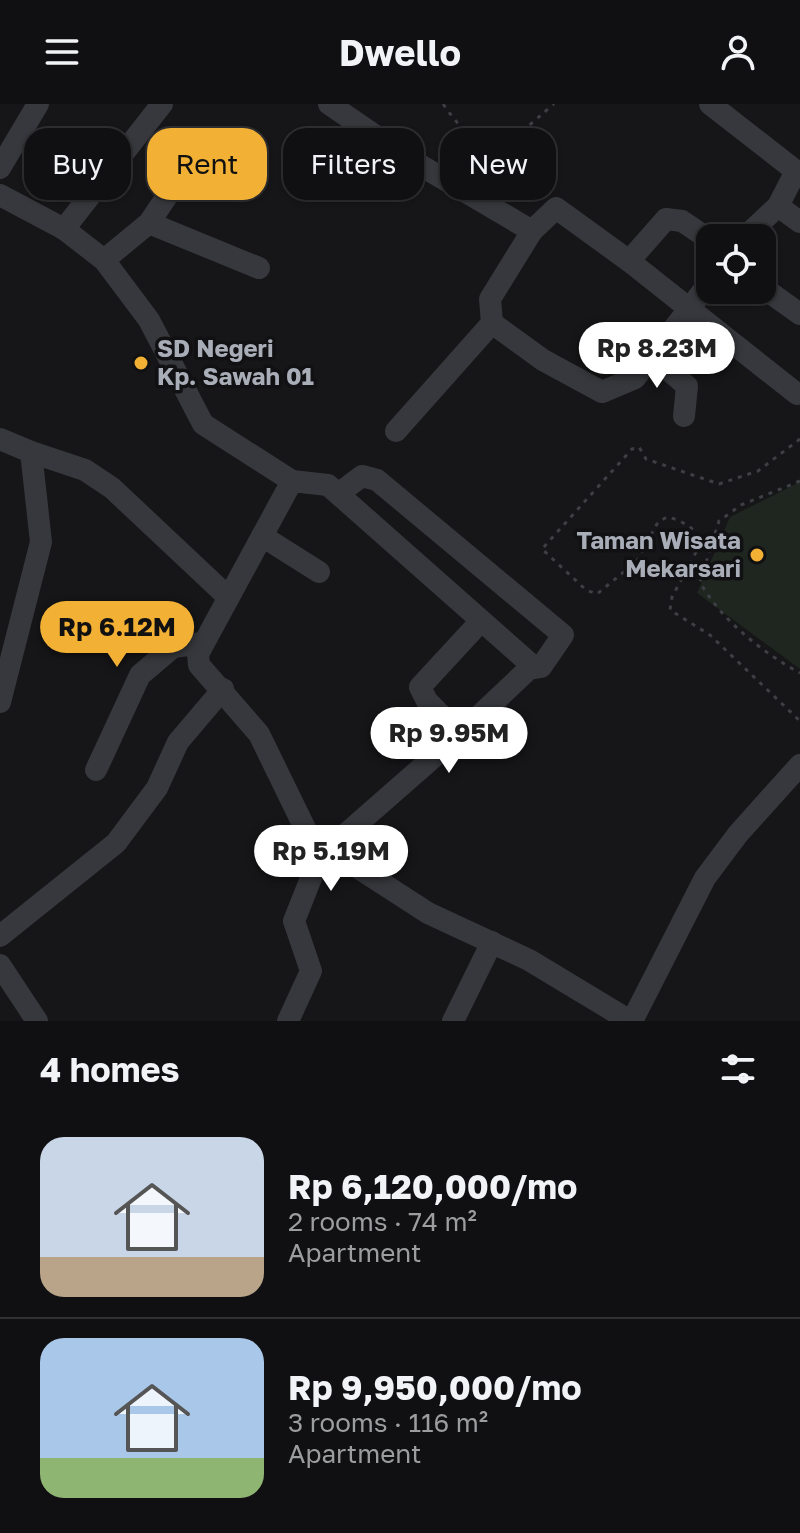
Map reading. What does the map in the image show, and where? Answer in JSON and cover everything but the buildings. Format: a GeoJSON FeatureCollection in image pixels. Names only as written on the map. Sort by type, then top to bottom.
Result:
{"type":"FeatureCollection","features":[{"type":"Feature","properties":{"kind":"street"},"geometry":{"type":"LineString","coordinates":[[0,168],[38,104]]}},
{"type":"Feature","properties":{"kind":"street"},"geometry":{"type":"LineString","coordinates":[[64,229],[162,104]]}},
{"type":"Feature","properties":{"kind":"street"},"geometry":{"type":"LineString","coordinates":[[329,104],[408,158],[532,231]]}},
{"type":"Feature","properties":{"kind":"street"},"geometry":{"type":"LineString","coordinates":[[710,104],[798,172],[778,206],[759,224]]}},
{"type":"Feature","properties":{"kind":"street"},"geometry":{"type":"LineString","coordinates":[[0,195],[64,229],[104,260],[149,320],[203,424],[292,481],[323,483],[532,666],[541,667],[563,635],[377,480],[362,476],[338,494]]}},
{"type":"Feature","properties":{"kind":"street"},"geometry":{"type":"LineString","coordinates":[[104,260],[149,223],[164,200]]}},
{"type":"Feature","properties":{"kind":"street"},"geometry":{"type":"LineString","coordinates":[[396,431],[492,323],[490,299],[532,231],[560,202],[629,261],[797,394]]}},
{"type":"Feature","properties":{"kind":"street"},"geometry":{"type":"LineString","coordinates":[[778,206],[800,222]]}},
{"type":"Feature","properties":{"kind":"street"},"geometry":{"type":"LineString","coordinates":[[629,261],[666,219],[682,221],[696,230]]}},
{"type":"Feature","properties":{"kind":"street"},"geometry":{"type":"LineString","coordinates":[[149,223],[259,268]]}},
{"type":"Feature","properties":{"kind":"street"},"geometry":{"type":"LineString","coordinates":[[776,297],[800,314]]}},
{"type":"Feature","properties":{"kind":"street"},"geometry":{"type":"LineString","coordinates":[[492,323],[595,391],[611,390],[635,378],[696,300]]}},
{"type":"Feature","properties":{"kind":"street"},"geometry":{"type":"LineString","coordinates":[[652,356],[687,386],[684,416]]}},
{"type":"Feature","properties":{"kind":"street"},"geometry":{"type":"LineString","coordinates":[[0,439],[85,470],[112,488],[228,597]]}},
{"type":"Feature","properties":{"kind":"street"},"geometry":{"type":"LineString","coordinates":[[0,702],[41,542],[31,452]]}},
{"type":"Feature","properties":{"kind":"street"},"geometry":{"type":"LineString","coordinates":[[292,481],[202,643],[199,665],[259,734],[321,843],[428,913],[492,942],[631,1021],[705,878],[738,834],[800,765]]}},
{"type":"Feature","properties":{"kind":"street"},"geometry":{"type":"LineString","coordinates":[[262,536],[319,572]]}},
{"type":"Feature","properties":{"kind":"street"},"geometry":{"type":"LineString","coordinates":[[460,734],[427,701],[420,687],[481,621]]}},
{"type":"Feature","properties":{"kind":"street"},"geometry":{"type":"LineString","coordinates":[[96,770],[140,675],[173,647],[202,643]]}},
{"type":"Feature","properties":{"kind":"street"},"geometry":{"type":"LineString","coordinates":[[288,1021],[310,976],[309,959],[294,921],[315,868],[321,843],[460,734],[532,666]]}},
{"type":"Feature","properties":{"kind":"street"},"geometry":{"type":"LineString","coordinates":[[0,936],[116,843],[157,788],[178,742],[223,689]]}},
{"type":"Feature","properties":{"kind":"street"},"geometry":{"type":"LineString","coordinates":[[453,1021],[492,942]]}},
{"type":"Feature","properties":{"kind":"street"},"geometry":{"type":"LineString","coordinates":[[0,965],[37,1021]]}},
{"type":"Feature","properties":{"kind":"path"},"geometry":{"type":"LineString","coordinates":[[443,104],[480,142],[492,146],[505,145],[554,104]]}},
{"type":"Feature","properties":{"kind":"path"},"geometry":{"type":"LineString","coordinates":[[800,439],[758,471],[719,484],[674,471],[646,459],[639,447],[632,449],[542,549],[586,590],[597,594],[637,561],[658,522],[667,517],[678,519],[696,532],[701,543],[672,597],[670,610],[710,635],[800,721]]}},
{"type":"Feature","properties":{"kind":"path"},"geometry":{"type":"LineString","coordinates":[[800,481],[741,505],[719,521],[700,582],[712,604],[785,665],[800,673]]}},
{"type":"Feature","properties":{"kind":"shaded area","name":"Taman Wisata Mekarsari"},"geometry":{"type":"Polygon","coordinates":[[[800,482],[800,669],[697,593],[730,517],[800,482]]]}},
{"type":"Feature","properties":{"kind":"place","name":"SD Negeri Kp. Sawah 01"},"geometry":{"type":"Point","coordinates":[141,363]}},
{"type":"Feature","properties":{"kind":"place","name":"Taman Wisata Mekarsari"},"geometry":{"type":"Point","coordinates":[757,555]}}]}
